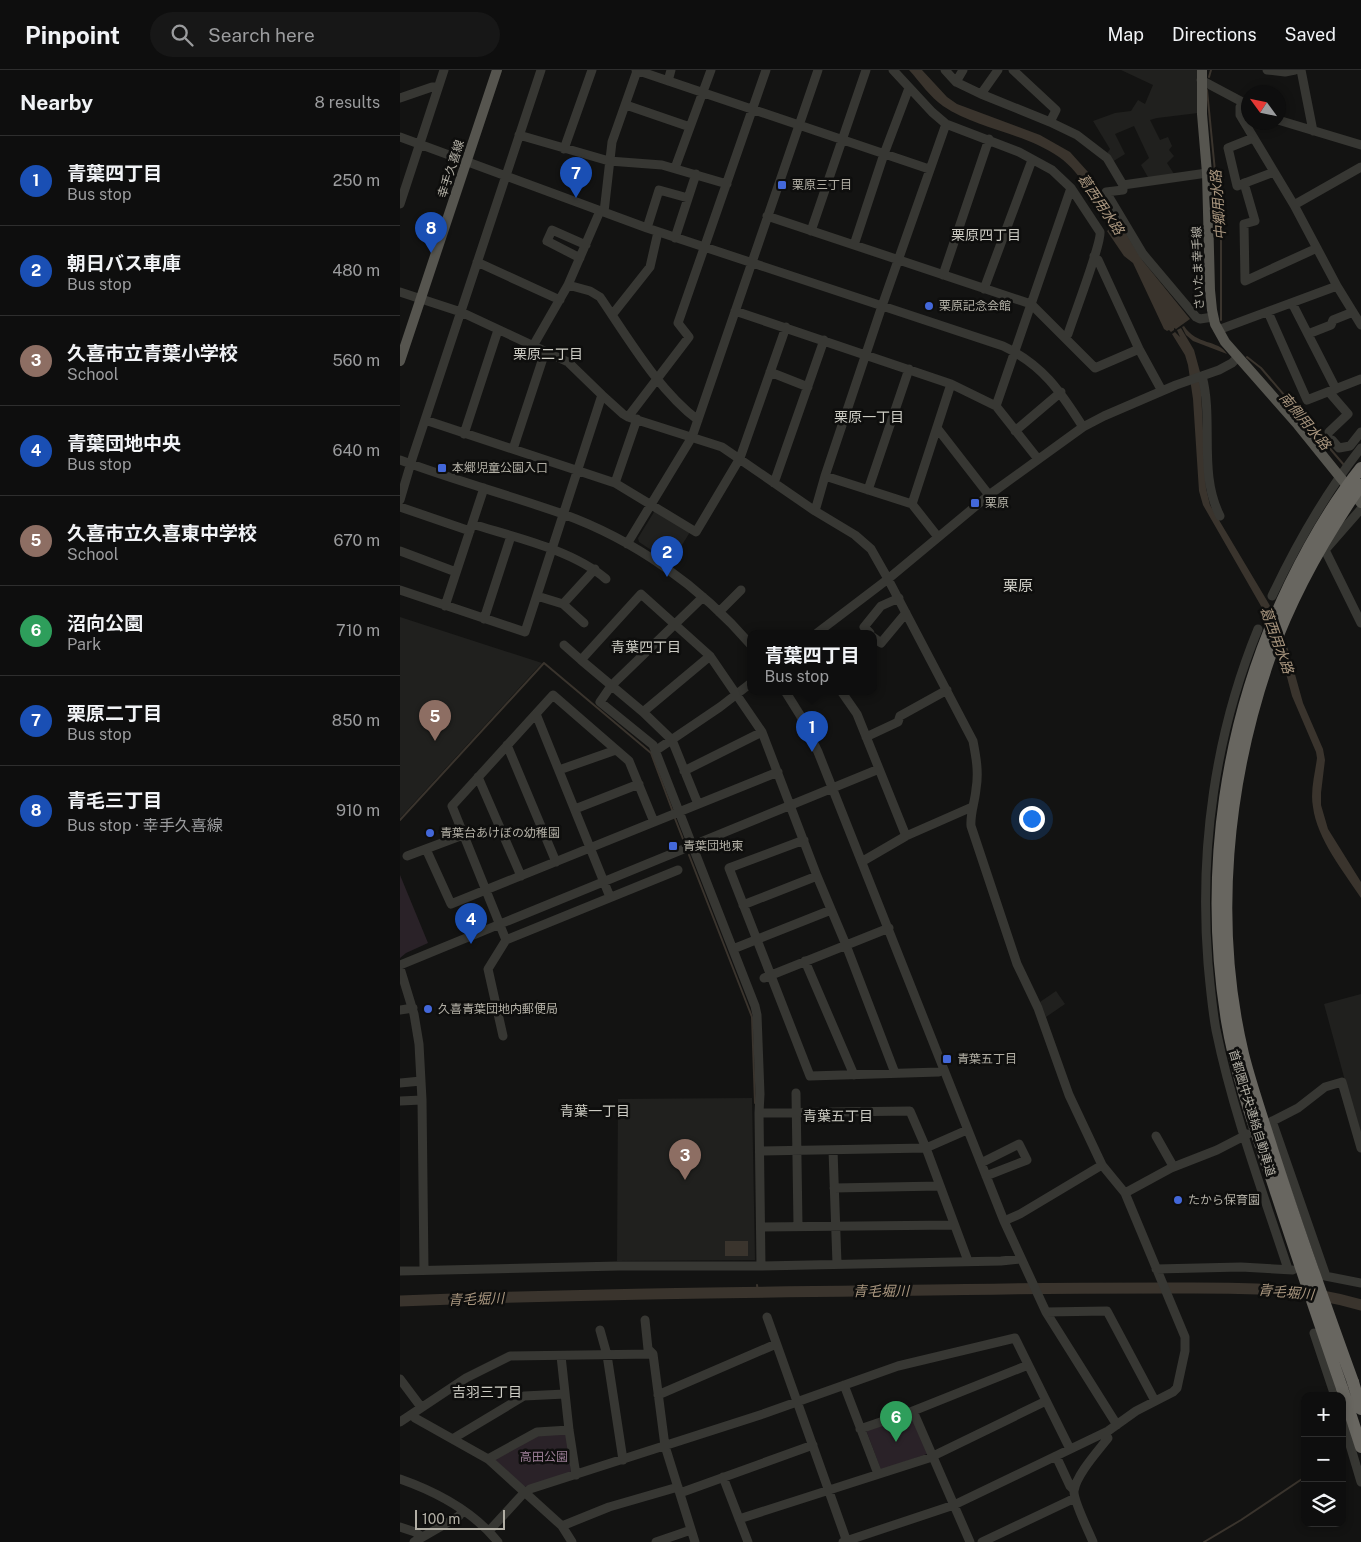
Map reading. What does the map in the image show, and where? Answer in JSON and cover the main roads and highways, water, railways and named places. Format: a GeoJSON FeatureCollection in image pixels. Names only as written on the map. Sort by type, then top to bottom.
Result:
{"type":"FeatureCollection","features":[{"type":"Feature","properties":{"kind":"highway","name":"首都圏中央連絡自動車道"},"geometry":{"type":"LineString","coordinates":[[1361,468],[1339,498],[1306,553],[1282,602],[1259,658],[1238,731],[1226,787],[1220,842],[1217,910],[1225,1003],[1234,1055],[1242,1085],[1361,1447]]}},
{"type":"Feature","properties":{"kind":"highway","name":"首都圏中央連絡自動車道"},"geometry":{"type":"LineString","coordinates":[[1361,485],[1321,547],[1294,599],[1270,655],[1247,735],[1236,789],[1228,862],[1227,908],[1232,992],[1243,1053],[1286,1193],[1361,1409]]}},
{"type":"Feature","properties":{"kind":"main road","name":"幸手久喜線"},"geometry":{"type":"LineString","coordinates":[[400,361],[496,70]]}},
{"type":"Feature","properties":{"kind":"main road","name":"さいたま幸手線"},"geometry":{"type":"LineString","coordinates":[[1202,75],[1202,114],[1207,173],[1210,290],[1213,317],[1218,330],[1238,357],[1298,425],[1361,503]]}},
{"type":"Feature","properties":{"kind":"water","name":"葛西用水路"},"geometry":{"type":"Polygon","coordinates":[[[909,70],[922,70],[947,97],[957,104],[1040,135],[1070,152],[1088,172],[1143,261],[1190,319],[1176,329],[1174,328],[1171,332],[1164,329],[1133,263],[1124,256],[1107,231],[1111,228],[1082,181],[1068,164],[1046,149],[1031,142],[956,114],[929,94],[909,70]]]}},
{"type":"Feature","properties":{"kind":"water"},"geometry":{"type":"Polygon","coordinates":[[[1184,326],[1195,337],[1218,346],[1227,354],[1193,341],[1186,335],[1182,327],[1184,326]]]}},
{"type":"Feature","properties":{"kind":"water","name":"葛西用水路"},"geometry":{"type":"Polygon","coordinates":[[[1181,328],[1194,350],[1200,372],[1206,488],[1210,505],[1269,604],[1284,635],[1303,703],[1323,749],[1325,760],[1321,805],[1328,829],[1361,882],[1361,898],[1325,843],[1316,819],[1312,795],[1317,758],[1316,752],[1292,696],[1279,647],[1265,613],[1203,505],[1199,491],[1193,399],[1188,365],[1185,355],[1172,334],[1175,332],[1180,337],[1177,330],[1181,328]]]}},
{"type":"Feature","properties":{"kind":"water"},"geometry":{"type":"Polygon","coordinates":[[[725,1241],[748,1241],[748,1256],[725,1256],[725,1241]]]}},
{"type":"Feature","properties":{"kind":"waterway","name":"中郷用水路"},"geometry":{"type":"LineString","coordinates":[[1209,77],[1211,70]]}},
{"type":"Feature","properties":{"kind":"waterway","name":"中郷用水路"},"geometry":{"type":"LineString","coordinates":[[1207,90],[1221,232],[1221,320]]}},
{"type":"Feature","properties":{"kind":"waterway","name":"南側用水路"},"geometry":{"type":"LineString","coordinates":[[1247,357],[1261,368],[1344,465]]}},
{"type":"Feature","properties":{"kind":"waterway"},"geometry":{"type":"LineString","coordinates":[[400,820],[544,663],[651,753],[673,812]]}},
{"type":"Feature","properties":{"kind":"waterway"},"geometry":{"type":"LineString","coordinates":[[674,816],[683,839]]}},
{"type":"Feature","properties":{"kind":"waterway"},"geometry":{"type":"LineString","coordinates":[[689,855],[752,1017],[755,1103]]}},
{"type":"Feature","properties":{"kind":"waterway","name":"青毛堀川"},"geometry":{"type":"LineString","coordinates":[[757,1285],[758,1292]]}},
{"type":"Feature","properties":{"kind":"waterway","name":"青毛堀川"},"geometry":{"type":"LineString","coordinates":[[400,1301],[702,1293],[1046,1288],[1217,1288],[1290,1291],[1314,1294],[1361,1305]]}},
{"type":"Feature","properties":{"kind":"waterway"},"geometry":{"type":"LineString","coordinates":[[1204,1542],[1301,1480]]}},
{"type":"Feature","properties":{"kind":"place","name":"栗原三丁目"},"geometry":{"type":"Point","coordinates":[782,185]}},
{"type":"Feature","properties":{"kind":"place","name":"栗原二丁目"},"geometry":{"type":"Point","coordinates":[576,198]}},
{"type":"Feature","properties":{"kind":"place","name":"青毛三丁目"},"geometry":{"type":"Point","coordinates":[431,253]}},
{"type":"Feature","properties":{"kind":"place","name":"栗原記念会館"},"geometry":{"type":"Point","coordinates":[929,306]}},
{"type":"Feature","properties":{"kind":"place","name":"本郷児童公園入口"},"geometry":{"type":"Point","coordinates":[442,468]}},
{"type":"Feature","properties":{"kind":"place","name":"栗原"},"geometry":{"type":"Point","coordinates":[975,503]}},
{"type":"Feature","properties":{"kind":"place","name":"朝日バス車庫"},"geometry":{"type":"Point","coordinates":[667,577]}},
{"type":"Feature","properties":{"kind":"place","name":"久喜市立久喜東中学校"},"geometry":{"type":"Point","coordinates":[435,741]}},
{"type":"Feature","properties":{"kind":"place","name":"青葉四丁目"},"geometry":{"type":"Point","coordinates":[812,752]}},
{"type":"Feature","properties":{"kind":"place","name":"青葉台あけぼの幼稚園"},"geometry":{"type":"Point","coordinates":[430,833]}},
{"type":"Feature","properties":{"kind":"place","name":"青葉団地東"},"geometry":{"type":"Point","coordinates":[673,846]}},
{"type":"Feature","properties":{"kind":"place","name":"青葉団地中央"},"geometry":{"type":"Point","coordinates":[471,944]}},
{"type":"Feature","properties":{"kind":"place","name":"久喜青葉団地内郵便局"},"geometry":{"type":"Point","coordinates":[428,1009]}},
{"type":"Feature","properties":{"kind":"place","name":"青葉五丁目"},"geometry":{"type":"Point","coordinates":[947,1059]}},
{"type":"Feature","properties":{"kind":"place","name":"久喜市立青葉小学校"},"geometry":{"type":"Point","coordinates":[685,1180]}},
{"type":"Feature","properties":{"kind":"place","name":"たから保育園"},"geometry":{"type":"Point","coordinates":[1178,1200]}},
{"type":"Feature","properties":{"kind":"place","name":"沼向公園"},"geometry":{"type":"Point","coordinates":[896,1442]}},
{"type":"Feature","properties":{"kind":"district","name":"栗原四丁目"},"geometry":{"type":"Point","coordinates":[986,235]}},
{"type":"Feature","properties":{"kind":"district","name":"栗原二丁目"},"geometry":{"type":"Point","coordinates":[548,354]}},
{"type":"Feature","properties":{"kind":"district","name":"栗原一丁目"},"geometry":{"type":"Point","coordinates":[869,417]}},
{"type":"Feature","properties":{"kind":"district","name":"栗原"},"geometry":{"type":"Point","coordinates":[1018,586]}},
{"type":"Feature","properties":{"kind":"district","name":"青葉四丁目"},"geometry":{"type":"Point","coordinates":[646,647]}},
{"type":"Feature","properties":{"kind":"district","name":"青葉一丁目"},"geometry":{"type":"Point","coordinates":[595,1111]}},
{"type":"Feature","properties":{"kind":"district","name":"青葉五丁目"},"geometry":{"type":"Point","coordinates":[838,1116]}},
{"type":"Feature","properties":{"kind":"district","name":"吉羽三丁目"},"geometry":{"type":"Point","coordinates":[487,1392]}},
{"type":"Feature","properties":{"kind":"park label","name":"高田公園"},"geometry":{"type":"Point","coordinates":[544,1457]}}]}
